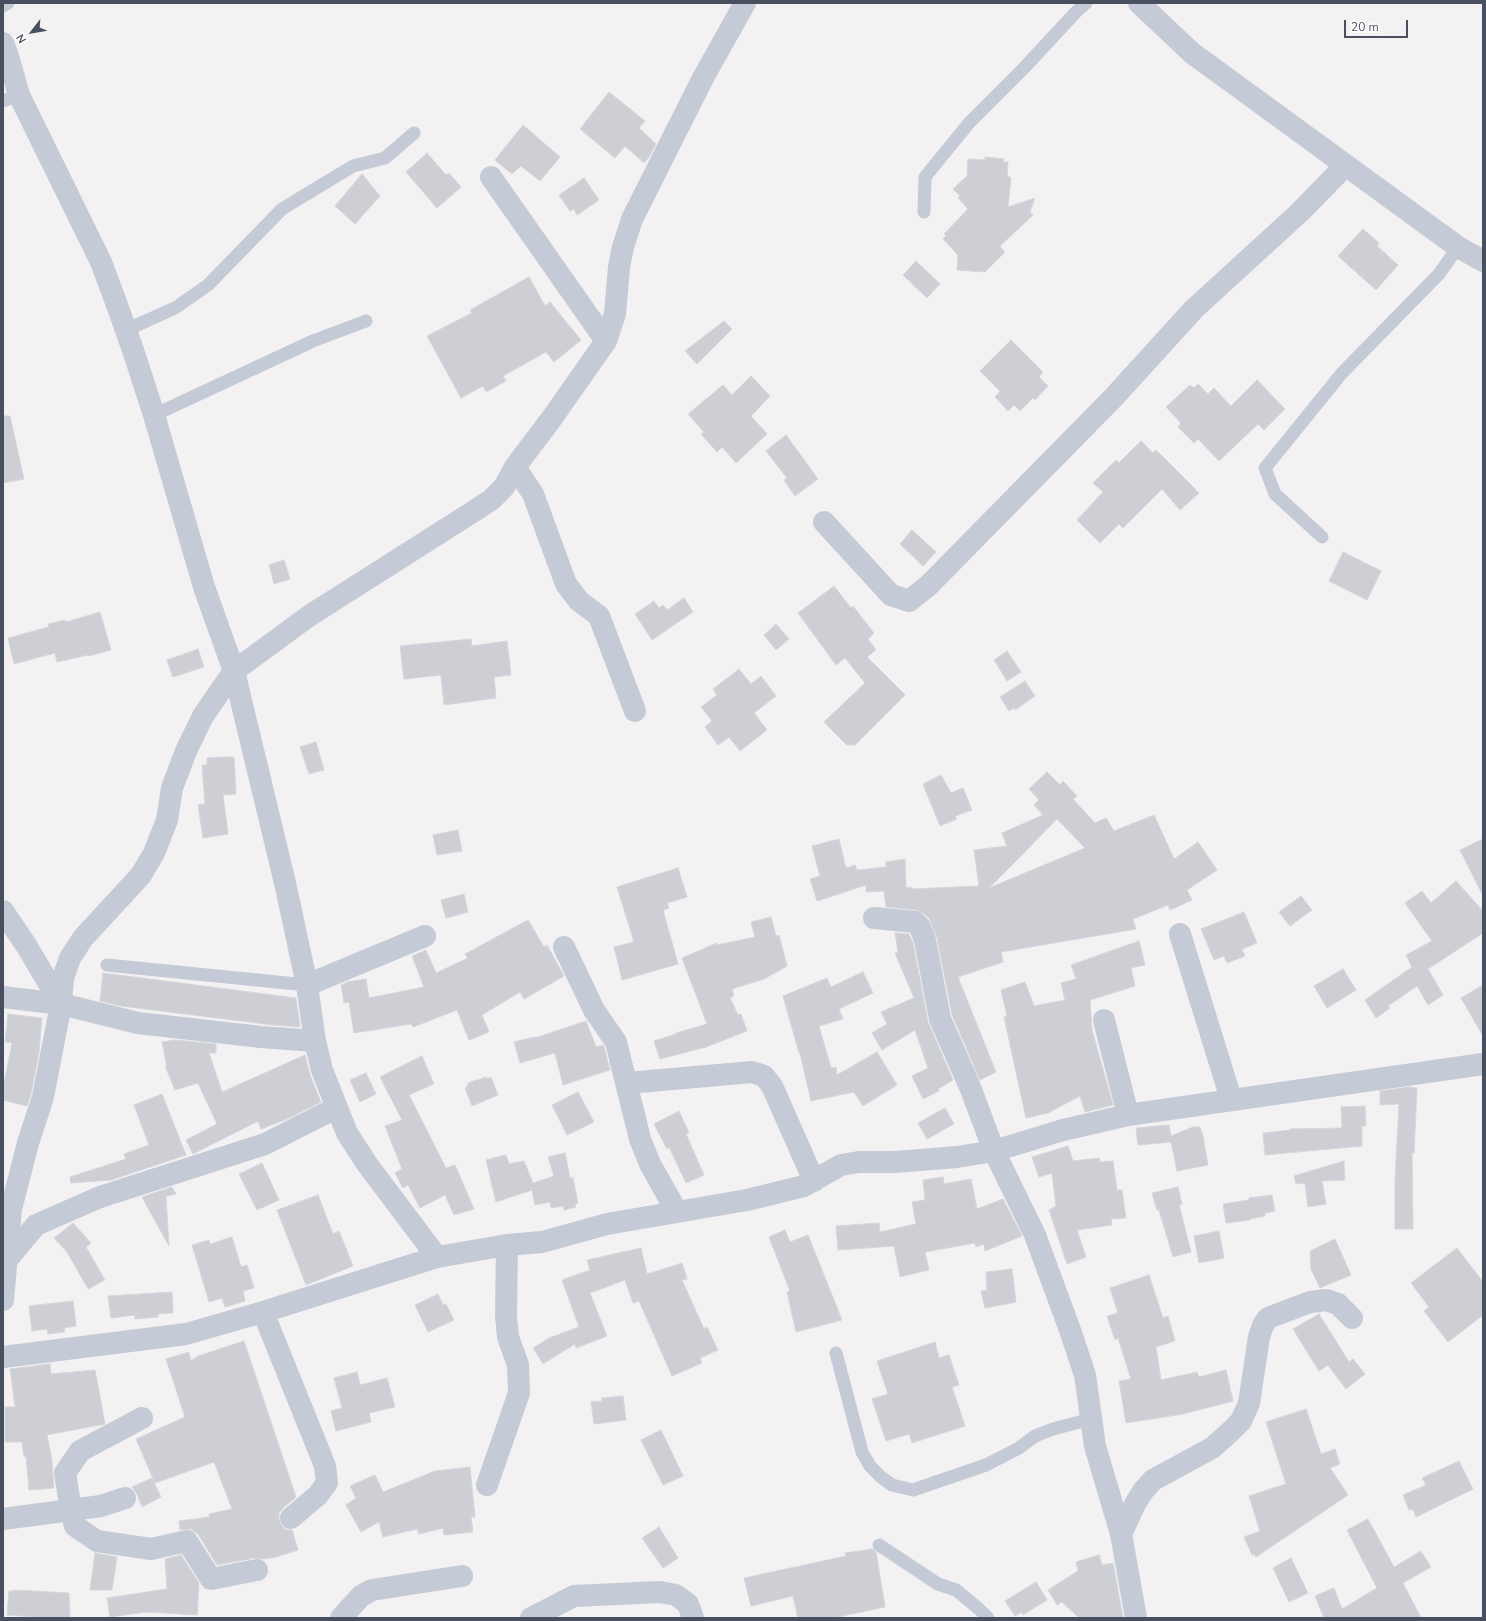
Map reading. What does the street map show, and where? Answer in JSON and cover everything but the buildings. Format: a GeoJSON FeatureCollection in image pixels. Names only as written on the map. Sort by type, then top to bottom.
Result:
{"type":"FeatureCollection","features":[{"type":"Feature","properties":{"kind":"street"},"geometry":{"type":"LineString","coordinates":[[3,1300],[5,1262],[11,1209],[28,1143],[43,1097],[62,1004],[63,978],[70,958],[82,938],[141,875],[154,853],[167,820],[172,788],[186,751],[204,716],[234,671],[310,616],[491,500],[504,487],[515,467],[552,418],[606,341],[615,314],[619,267],[623,247],[632,219],[703,78],[745,3]]}},
{"type":"Feature","properties":{"kind":"street"},"geometry":{"type":"LineString","coordinates":[[1138,3],[1192,53],[1458,247],[1483,261]]}},
{"type":"Feature","properties":{"kind":"street"},"geometry":{"type":"LineString","coordinates":[[3,43],[8,56],[11,98],[101,262],[126,330],[154,415],[204,587],[234,671],[283,876],[307,985],[315,1041],[322,1070],[347,1133],[367,1164],[437,1257]]}},
{"type":"Feature","properties":{"kind":"street"},"geometry":{"type":"LineString","coordinates":[[824,522],[891,595],[909,600],[928,586],[1113,398],[1194,309],[1300,212],[1345,166]]}},
{"type":"Feature","properties":{"kind":"street"},"geometry":{"type":"LineString","coordinates":[[491,177],[606,341]]}},
{"type":"Feature","properties":{"kind":"street"},"geometry":{"type":"LineString","coordinates":[[515,467],[533,494],[566,584],[580,601],[599,616],[635,711]]}},
{"type":"Feature","properties":{"kind":"street"},"geometry":{"type":"LineString","coordinates":[[3,912],[26,945],[62,1004]]}},
{"type":"Feature","properties":{"kind":"street"},"geometry":{"type":"LineString","coordinates":[[874,918],[915,922],[920,927],[925,940],[940,1019],[970,1087],[994,1151],[1035,1235],[1085,1375],[1095,1446],[1121,1534],[1136,1618]]}},
{"type":"Feature","properties":{"kind":"street"},"geometry":{"type":"LineString","coordinates":[[1180,934],[1231,1099]]}},
{"type":"Feature","properties":{"kind":"street"},"geometry":{"type":"LineString","coordinates":[[307,985],[424,936]]}},
{"type":"Feature","properties":{"kind":"street"},"geometry":{"type":"LineString","coordinates":[[564,947],[594,1010],[616,1042],[640,1139],[650,1164],[676,1212]]}},
{"type":"Feature","properties":{"kind":"street"},"geometry":{"type":"LineString","coordinates":[[3,998],[62,1004],[138,1023],[261,1037],[315,1041]]}},
{"type":"Feature","properties":{"kind":"street"},"geometry":{"type":"LineString","coordinates":[[1104,1020],[1128,1115]]}},
{"type":"Feature","properties":{"kind":"street"},"geometry":{"type":"LineString","coordinates":[[3,1357],[186,1334],[263,1312],[437,1257],[507,1245],[542,1242],[607,1224],[754,1198],[804,1186],[840,1165],[860,1162],[895,1162],[957,1157],[994,1151],[1064,1130],[1128,1115],[1483,1064]]}},
{"type":"Feature","properties":{"kind":"street"},"geometry":{"type":"LineString","coordinates":[[627,1083],[752,1072],[764,1076],[772,1086],[814,1181]]}},
{"type":"Feature","properties":{"kind":"street"},"geometry":{"type":"LineString","coordinates":[[5,1262],[36,1225],[100,1197],[265,1144],[336,1108]]}},
{"type":"Feature","properties":{"kind":"street"},"geometry":{"type":"LineString","coordinates":[[487,1485],[519,1393],[518,1365],[508,1337],[506,1316],[507,1245]]}},
{"type":"Feature","properties":{"kind":"street"},"geometry":{"type":"LineString","coordinates":[[1121,1534],[1135,1504],[1143,1491],[1154,1480],[1212,1448],[1241,1421],[1249,1403],[1259,1336],[1263,1325],[1268,1318],[1310,1302],[1326,1300],[1338,1304],[1352,1318]]}},
{"type":"Feature","properties":{"kind":"street"},"geometry":{"type":"LineString","coordinates":[[263,1312],[326,1466],[327,1483],[318,1495],[291,1518]]}},
{"type":"Feature","properties":{"kind":"street"},"geometry":{"type":"LineString","coordinates":[[142,1418],[80,1451],[65,1473],[75,1526],[97,1541],[151,1549],[187,1542],[211,1579],[257,1570]]}},
{"type":"Feature","properties":{"kind":"street"},"geometry":{"type":"LineString","coordinates":[[3,1519],[101,1506],[125,1498]]}},
{"type":"Feature","properties":{"kind":"street"},"geometry":{"type":"LineString","coordinates":[[342,1618],[361,1596],[372,1590],[462,1576]]}},
{"type":"Feature","properties":{"kind":"street"},"geometry":{"type":"LineString","coordinates":[[532,1618],[574,1596],[660,1592],[676,1595],[688,1604],[693,1618]]}},
{"type":"Feature","properties":{"kind":"lane"},"geometry":{"type":"LineString","coordinates":[[3,6],[8,3]]}},
{"type":"Feature","properties":{"kind":"lane"},"geometry":{"type":"LineString","coordinates":[[924,212],[924,177],[969,123],[1086,3]]}},
{"type":"Feature","properties":{"kind":"lane"},"geometry":{"type":"LineString","coordinates":[[126,330],[175,308],[208,285],[282,209],[353,166],[385,158],[414,133]]}},
{"type":"Feature","properties":{"kind":"lane"},"geometry":{"type":"LineString","coordinates":[[1322,537],[1274,494],[1265,468],[1342,372],[1439,274],[1458,247]]}},
{"type":"Feature","properties":{"kind":"lane"},"geometry":{"type":"LineString","coordinates":[[154,415],[313,341],[366,321]]}},
{"type":"Feature","properties":{"kind":"lane"},"geometry":{"type":"LineString","coordinates":[[107,965],[307,985]]}},
{"type":"Feature","properties":{"kind":"lane"},"geometry":{"type":"LineString","coordinates":[[836,1353],[862,1452],[870,1466],[892,1485],[913,1490],[986,1465],[1019,1448],[1035,1436],[1053,1429],[1092,1419]]}},
{"type":"Feature","properties":{"kind":"lane"},"geometry":{"type":"LineString","coordinates":[[879,1546],[938,1584],[956,1590],[980,1608],[988,1618]]}}]}
